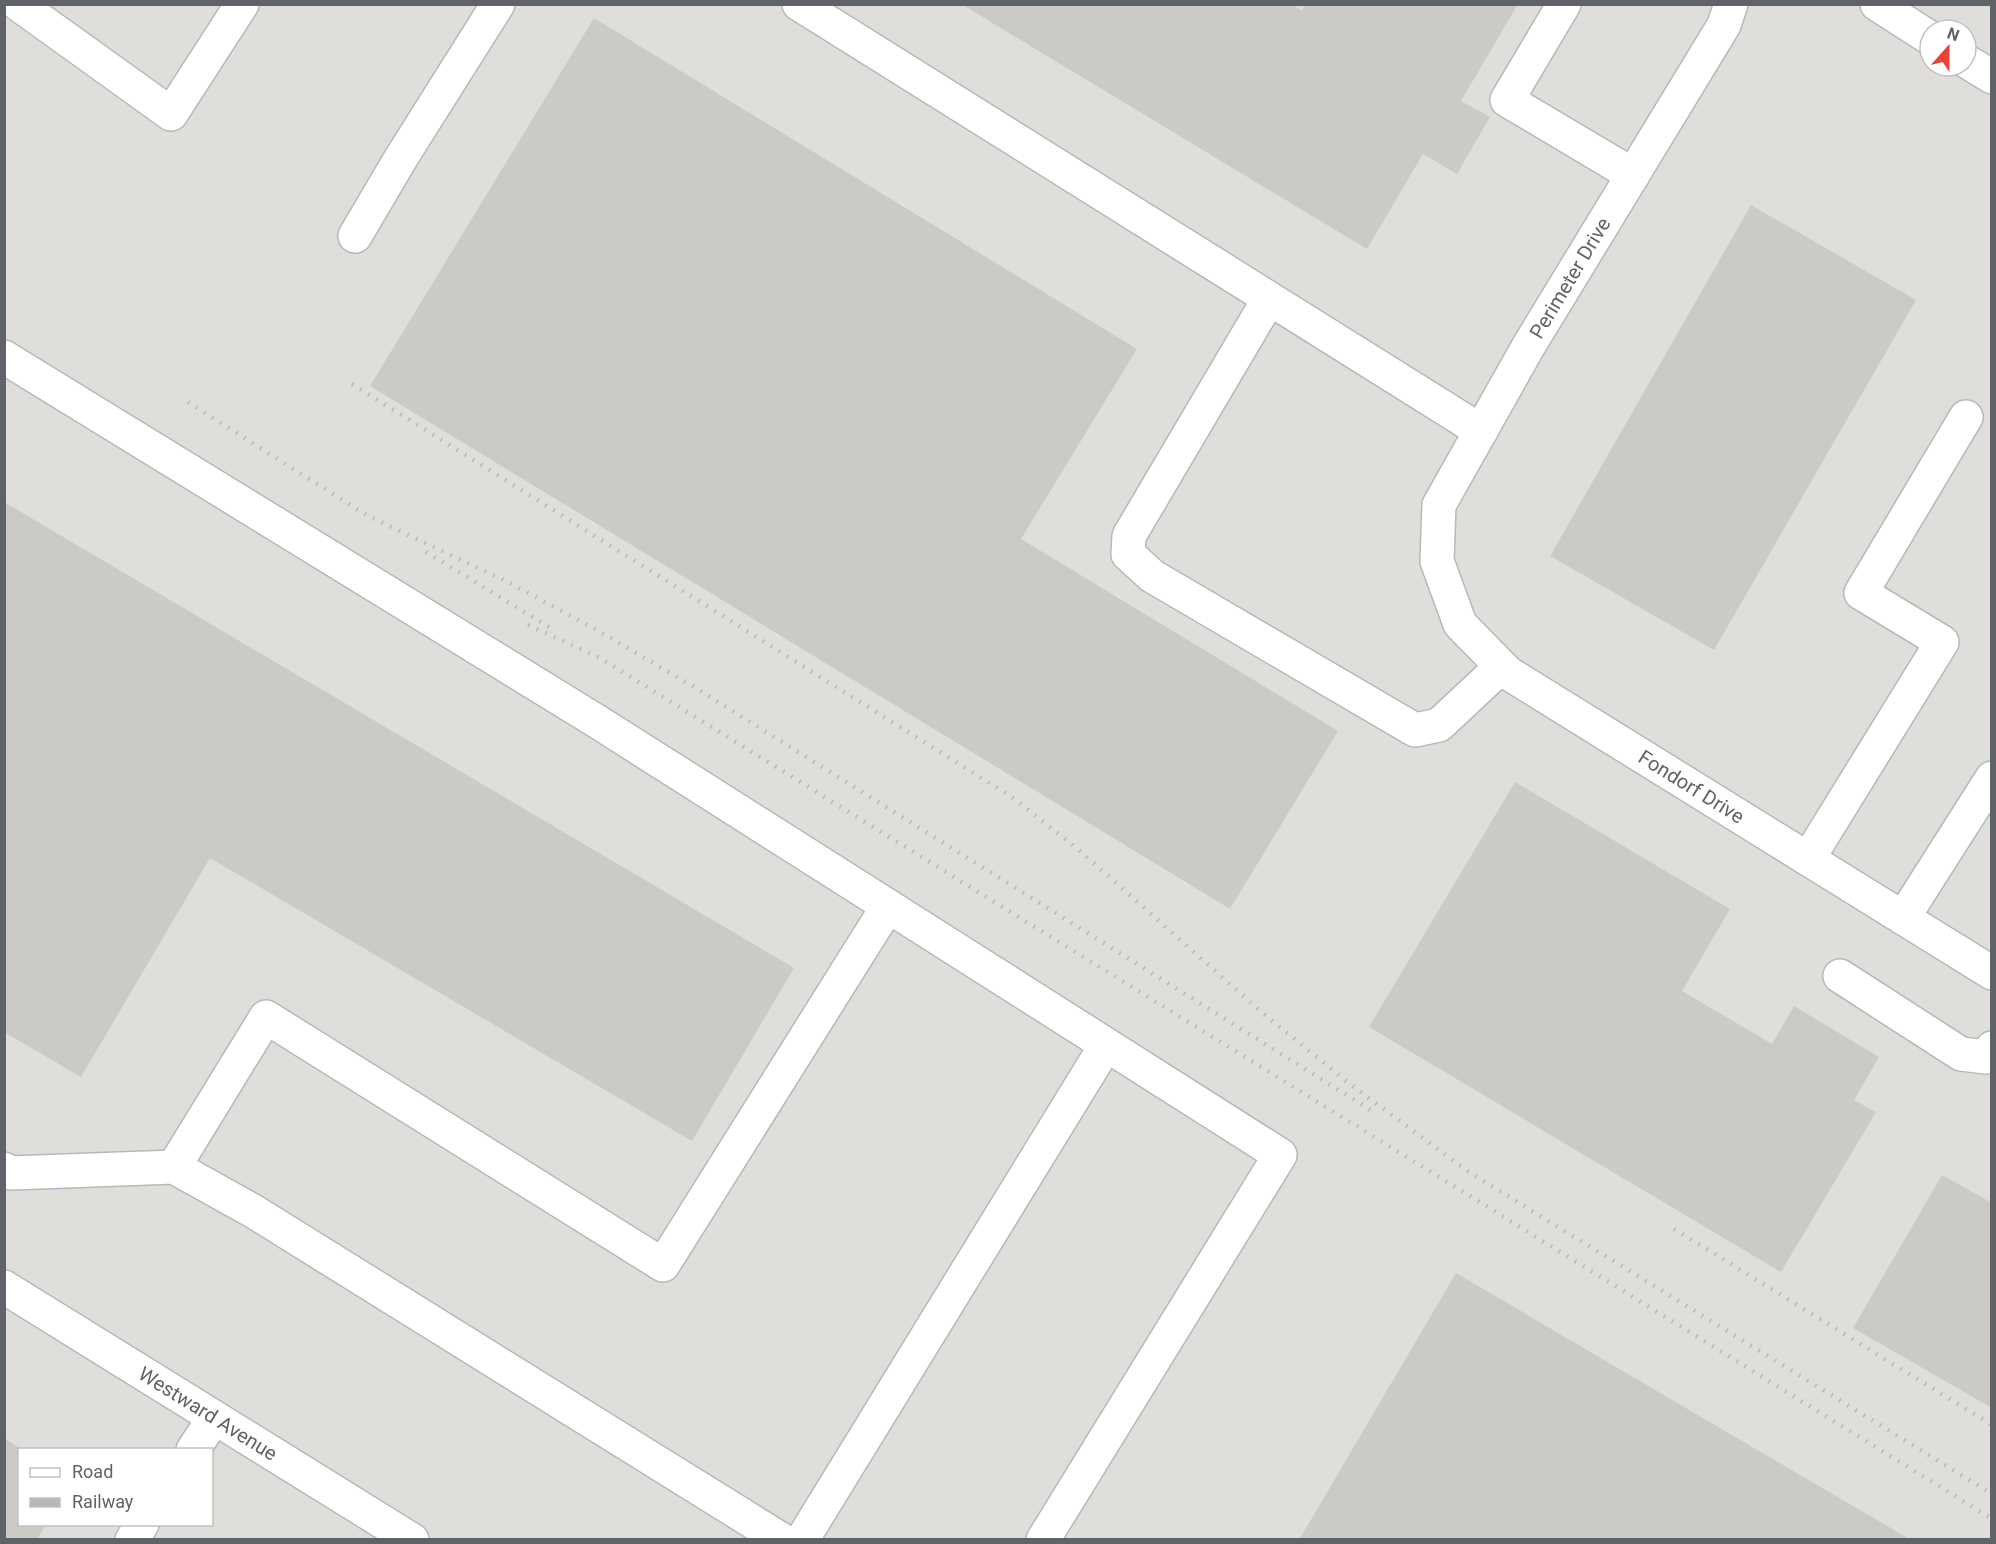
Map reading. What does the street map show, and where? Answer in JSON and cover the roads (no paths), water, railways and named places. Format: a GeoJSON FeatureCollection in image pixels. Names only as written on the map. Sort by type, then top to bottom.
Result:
{"type":"FeatureCollection","features":[{"type":"Feature","properties":{"kind":"street"},"geometry":{"type":"LineString","coordinates":[[18,4],[171,114],[242,4]]}},
{"type":"Feature","properties":{"kind":"street"},"geometry":{"type":"LineString","coordinates":[[355,236],[498,4]]}},
{"type":"Feature","properties":{"kind":"street"},"geometry":{"type":"LineString","coordinates":[[799,4],[1480,431]]}},
{"type":"Feature","properties":{"kind":"street"},"geometry":{"type":"LineString","coordinates":[[1564,4],[1507,100],[1633,175]]}},
{"type":"Feature","properties":{"kind":"street","name":"Perimeter Drive"},"geometry":{"type":"LineString","coordinates":[[1437,561],[1439,505],[1528,347],[1724,26],[1731,4]]}},
{"type":"Feature","properties":{"kind":"street"},"geometry":{"type":"LineString","coordinates":[[1877,4],[1918,30]]}},
{"type":"Feature","properties":{"kind":"street"},"geometry":{"type":"LineString","coordinates":[[1978,68],[1992,77]]}},
{"type":"Feature","properties":{"kind":"street"},"geometry":{"type":"LineString","coordinates":[[1269,298],[1129,536],[1128,554],[1152,576],[1415,730],[1439,726],[1501,667]]}},
{"type":"Feature","properties":{"kind":"street"},"geometry":{"type":"LineString","coordinates":[[4,357],[598,722],[1280,1155],[1043,1539]]}},
{"type":"Feature","properties":{"kind":"street"},"geometry":{"type":"LineString","coordinates":[[1808,859],[1942,642],[1861,593],[1966,417]]}},
{"type":"Feature","properties":{"kind":"street","name":"Fondorf Drive"},"geometry":{"type":"LineString","coordinates":[[1437,561],[1460,624],[1508,673],[1992,974]]}},
{"type":"Feature","properties":{"kind":"street"},"geometry":{"type":"LineString","coordinates":[[1903,918],[1992,778]]}},
{"type":"Feature","properties":{"kind":"street"},"geometry":{"type":"LineString","coordinates":[[174,1167],[266,1017],[663,1265],[888,906]]}},
{"type":"Feature","properties":{"kind":"street"},"geometry":{"type":"LineString","coordinates":[[1840,976],[1961,1054],[1986,1057],[1992,1048]]}},
{"type":"Feature","properties":{"kind":"street"},"geometry":{"type":"LineString","coordinates":[[802,1539],[1106,1045]]}},
{"type":"Feature","properties":{"kind":"street"},"geometry":{"type":"LineString","coordinates":[[4,1169],[11,1173],[174,1167],[253,1211],[783,1539]]}},
{"type":"Feature","properties":{"kind":"street","name":"Westward Avenue"},"geometry":{"type":"LineString","coordinates":[[4,1287],[412,1539]]}},
{"type":"Feature","properties":{"kind":"street"},"geometry":{"type":"LineString","coordinates":[[194,1448],[214,1418]]}},
{"type":"Feature","properties":{"kind":"street"},"geometry":{"type":"LineString","coordinates":[[132,1539],[141,1526]]}},
{"type":"Feature","properties":{"kind":"railway"},"geometry":{"type":"LineString","coordinates":[[352,384],[1012,797],[1079,850],[1259,1010],[1351,1085],[1469,1172],[1992,1494]]}},
{"type":"Feature","properties":{"kind":"railway"},"geometry":{"type":"LineString","coordinates":[[188,402],[368,516],[504,580],[595,629],[691,685],[1377,1114]]}},
{"type":"Feature","properties":{"kind":"railway"},"geometry":{"type":"LineString","coordinates":[[426,552],[549,627]]}},
{"type":"Feature","properties":{"kind":"railway"},"geometry":{"type":"LineString","coordinates":[[528,625],[600,658],[1992,1519]]}},
{"type":"Feature","properties":{"kind":"railway"},"geometry":{"type":"LineString","coordinates":[[1674,1229],[1992,1425]]}}]}
